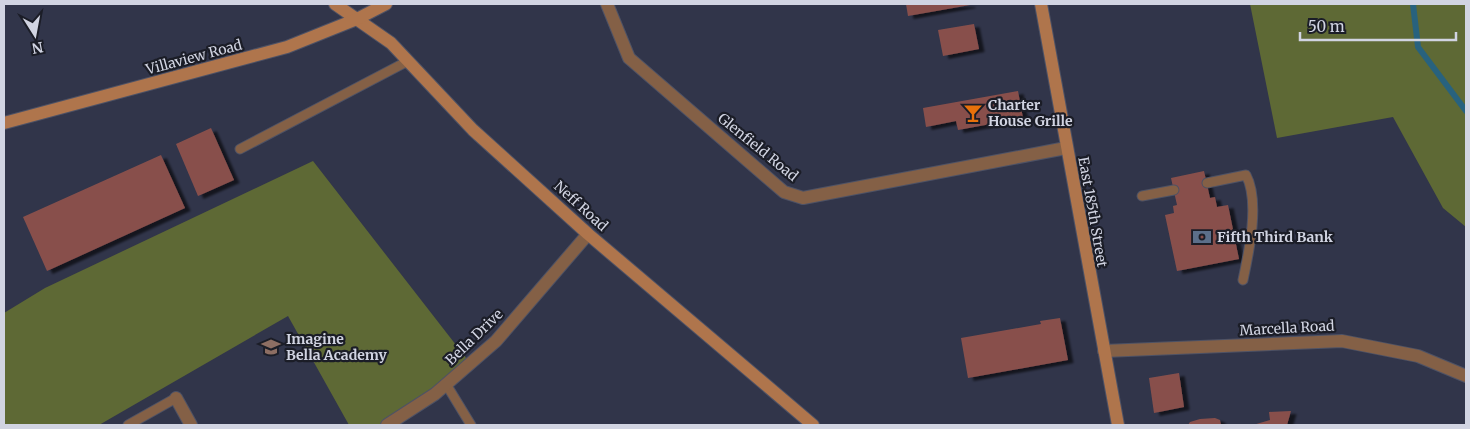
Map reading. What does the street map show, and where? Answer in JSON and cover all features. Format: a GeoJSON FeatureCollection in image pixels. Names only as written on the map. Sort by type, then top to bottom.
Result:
{"type":"FeatureCollection","features":[{"type":"Feature","properties":{"kind":"street","name":"Neff Road"},"geometry":{"type":"LineString","coordinates":[[335,4],[391,43],[473,130],[588,234],[814,425]]}},
{"type":"Feature","properties":{"kind":"street","name":"Villaview Road"},"geometry":{"type":"LineString","coordinates":[[4,123],[287,48],[357,19],[386,4]]}},
{"type":"Feature","properties":{"kind":"street","name":"Glenfield Road"},"geometry":{"type":"LineString","coordinates":[[607,4],[628,58],[784,192],[803,198],[1066,148]]}},
{"type":"Feature","properties":{"kind":"street","name":"East 185th Street"},"geometry":{"type":"LineString","coordinates":[[1041,4],[1118,425]]}},
{"type":"Feature","properties":{"kind":"street","name":"Bella Drive"},"geometry":{"type":"LineString","coordinates":[[387,425],[435,394],[496,341],[588,234]]}},
{"type":"Feature","properties":{"kind":"street","name":"Marcella Road"},"geometry":{"type":"LineString","coordinates":[[1104,351],[1342,341],[1418,356],[1466,376]]}},
{"type":"Feature","properties":{"kind":"street"},"geometry":{"type":"LineString","coordinates":[[176,398],[191,425]]}},
{"type":"Feature","properties":{"kind":"lane"},"geometry":{"type":"LineString","coordinates":[[240,149],[408,61]]}},
{"type":"Feature","properties":{"kind":"lane"},"geometry":{"type":"LineString","coordinates":[[1207,183],[1246,175],[1249,180],[1253,199],[1251,246],[1243,280]]}},
{"type":"Feature","properties":{"kind":"lane"},"geometry":{"type":"LineString","coordinates":[[1142,196],[1174,190]]}},
{"type":"Feature","properties":{"kind":"lane"},"geometry":{"type":"LineString","coordinates":[[446,384],[471,425]]}},
{"type":"Feature","properties":{"kind":"lane"},"geometry":{"type":"LineString","coordinates":[[128,425],[176,398]]}},
{"type":"Feature","properties":{"kind":"green space"},"geometry":{"type":"Polygon","coordinates":[[[1250,4],[1466,4],[1466,227],[1443,208],[1393,117],[1277,138],[1250,4]]]}},
{"type":"Feature","properties":{"kind":"green space"},"geometry":{"type":"Polygon","coordinates":[[[313,161],[470,363],[387,425],[349,425],[288,316],[99,425],[4,425],[4,313],[45,288],[313,161]]]}},
{"type":"Feature","properties":{"kind":"building"},"geometry":{"type":"Polygon","coordinates":[[[906,4],[970,4],[970,5],[908,16],[906,4]]]}},
{"type":"Feature","properties":{"kind":"building"},"geometry":{"type":"Polygon","coordinates":[[[974,24],[979,49],[943,56],[938,30],[974,24]]]}},
{"type":"Feature","properties":{"kind":"building","name":"Charter House Grille"},"geometry":{"type":"Polygon","coordinates":[[[1018,91],[1023,118],[958,130],[956,121],[926,127],[923,108],[1018,91]]]}},
{"type":"Feature","properties":{"kind":"building"},"geometry":{"type":"Polygon","coordinates":[[[211,128],[234,180],[198,196],[176,144],[211,128]]]}},
{"type":"Feature","properties":{"kind":"building"},"geometry":{"type":"Polygon","coordinates":[[[161,155],[185,208],[47,271],[23,217],[161,155]]]}},
{"type":"Feature","properties":{"kind":"building","name":"Fifth Third Bank"},"geometry":{"type":"Polygon","coordinates":[[[1204,171],[1210,198],[1215,197],[1217,207],[1228,205],[1239,259],[1177,271],[1165,215],[1174,213],[1173,206],[1177,205],[1171,178],[1204,171]]]}},
{"type":"Feature","properties":{"kind":"building"},"geometry":{"type":"Polygon","coordinates":[[[1060,318],[1068,360],[968,378],[961,338],[1041,324],[1040,321],[1060,318]]]}},
{"type":"Feature","properties":{"kind":"building"},"geometry":{"type":"Polygon","coordinates":[[[1179,373],[1184,407],[1154,413],[1149,378],[1179,373]]]}},
{"type":"Feature","properties":{"kind":"building"},"geometry":{"type":"Polygon","coordinates":[[[1291,411],[1287,425],[1253,425],[1270,420],[1269,412],[1291,411]]]}},
{"type":"Feature","properties":{"kind":"building"},"geometry":{"type":"Polygon","coordinates":[[[1215,418],[1220,420],[1221,425],[1188,425],[1190,422],[1200,419],[1215,418]]]}},
{"type":"Feature","properties":{"kind":"waterway"},"geometry":{"type":"LineString","coordinates":[[1413,4],[1418,47],[1466,111]]}},
{"type":"Feature","properties":{"kind":"place","name":"Charter House Grille"},"geometry":{"type":"Point","coordinates":[973,113]}},
{"type":"Feature","properties":{"kind":"place","name":"Fifth Third Bank"},"geometry":{"type":"Point","coordinates":[1202,237]}},
{"type":"Feature","properties":{"kind":"place","name":"Imagine Bella Academy"},"geometry":{"type":"Point","coordinates":[271,347]}}]}
